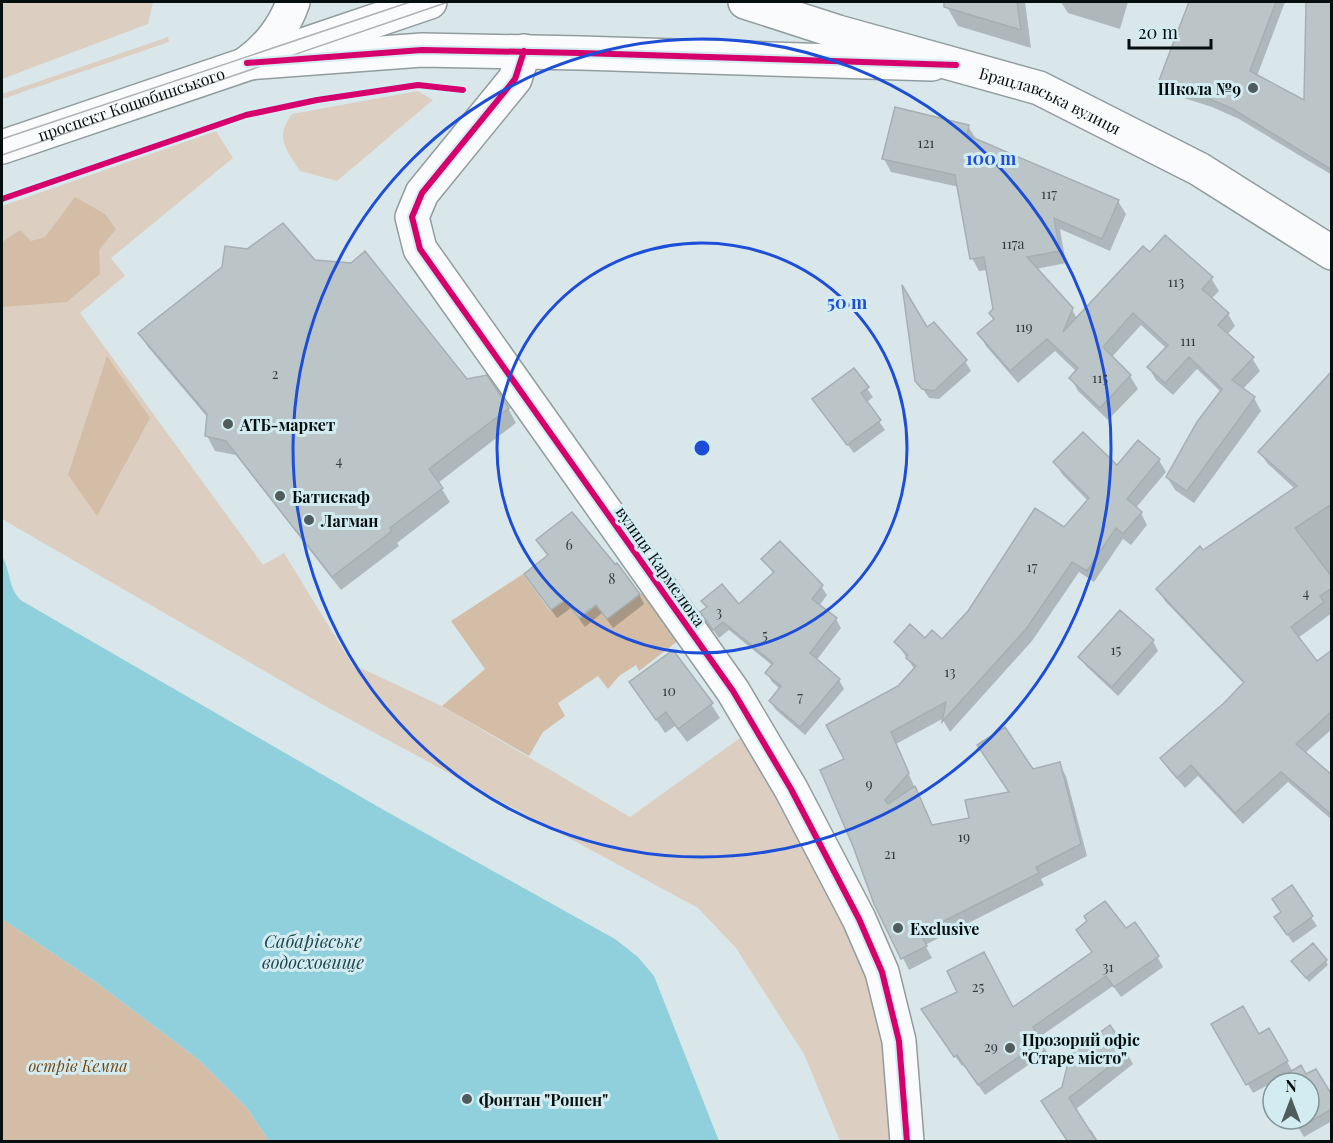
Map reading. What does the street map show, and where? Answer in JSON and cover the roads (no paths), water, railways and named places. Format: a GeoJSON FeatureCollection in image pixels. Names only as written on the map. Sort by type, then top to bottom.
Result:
{"type":"FeatureCollection","features":[{"type":"Feature","properties":{"kind":"street"},"geometry":{"type":"LineString","coordinates":[[247,63],[262,52],[283,24],[293,2]]}},
{"type":"Feature","properties":{"kind":"street","name":"проспект Коцюбинського"},"geometry":{"type":"LineString","coordinates":[[2,147],[430,2]]}},
{"type":"Feature","properties":{"kind":"street","name":"Брацлавська вулиця"},"geometry":{"type":"LineString","coordinates":[[745,2],[838,32],[1039,88],[1199,169],[1332,253]]}},
{"type":"Feature","properties":{"kind":"street"},"geometry":{"type":"LineString","coordinates":[[813,2],[838,32]]}},
{"type":"Feature","properties":{"kind":"street"},"geometry":{"type":"LineString","coordinates":[[247,63],[422,50],[524,51],[956,65]]}},
{"type":"Feature","properties":{"kind":"street","name":"вулиця Кармелюка"},"geometry":{"type":"LineString","coordinates":[[524,51],[514,79],[422,193],[412,217],[420,249],[733,692],[791,789],[859,919],[882,972],[899,1041],[907,1142]]}},
{"type":"Feature","properties":{"kind":"water","name":"Сабарівське водосховище"},"geometry":{"type":"Polygon","coordinates":[[[2,556],[14,591],[22,601],[382,809],[615,939],[638,957],[654,976],[719,1141],[269,1141],[247,1108],[199,1060],[93,980],[2,919],[2,556]]]}},
{"type":"Feature","properties":{"kind":"tram line"},"geometry":{"type":"LineString","coordinates":[[2,139],[410,2]]}},
{"type":"Feature","properties":{"kind":"tram line"},"geometry":{"type":"LineString","coordinates":[[2,155],[448,2]]}},
{"type":"Feature","properties":{"kind":"place","name":"Школа №9"},"geometry":{"type":"Point","coordinates":[1253,88]}},
{"type":"Feature","properties":{"kind":"place","name":"АТБ-маркет"},"geometry":{"type":"Point","coordinates":[228,424]}},
{"type":"Feature","properties":{"kind":"place","name":"Батискаф"},"geometry":{"type":"Point","coordinates":[280,496]}},
{"type":"Feature","properties":{"kind":"place","name":"Лагман"},"geometry":{"type":"Point","coordinates":[309,520]}},
{"type":"Feature","properties":{"kind":"place","name":"Exclusive"},"geometry":{"type":"Point","coordinates":[898,928]}},
{"type":"Feature","properties":{"kind":"place","name":"Прозорий офіс \"Старе місто\""},"geometry":{"type":"Point","coordinates":[1010,1048]}},
{"type":"Feature","properties":{"kind":"place","name":"Фонтан \"Рошен\""},"geometry":{"type":"Point","coordinates":[467,1099]}},
{"type":"Feature","properties":{"kind":"park label","name":"острів Кемпа"},"geometry":{"type":"Point","coordinates":[78,1065]}}]}
